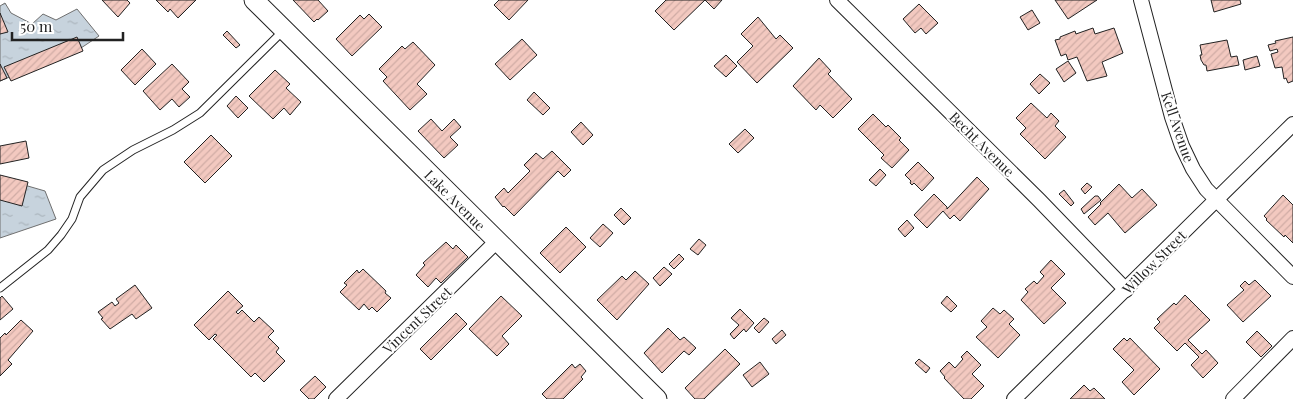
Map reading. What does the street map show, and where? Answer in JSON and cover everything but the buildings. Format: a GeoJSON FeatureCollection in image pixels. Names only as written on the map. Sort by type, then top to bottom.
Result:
{"type":"FeatureCollection","features":[{"type":"Feature","properties":{"kind":"street","name":"Lake Avenue"},"geometry":{"type":"LineString","coordinates":[[254,0],[657,399]]}},
{"type":"Feature","properties":{"kind":"street","name":"Becht Avenue"},"geometry":{"type":"LineString","coordinates":[[837,0],[1039,200],[1126,290]]}},
{"type":"Feature","properties":{"kind":"street","name":"Kell Avenue"},"geometry":{"type":"LineString","coordinates":[[1141,0],[1172,117],[1182,146],[1197,176],[1206,189],[1293,277]]}},
{"type":"Feature","properties":{"kind":"street","name":"Willow Street"},"geometry":{"type":"LineString","coordinates":[[1014,399],[1293,124]]}},
{"type":"Feature","properties":{"kind":"street","name":"Vincent Street"},"geometry":{"type":"LineString","coordinates":[[336,399],[496,241]]}},
{"type":"Feature","properties":{"kind":"street"},"geometry":{"type":"LineString","coordinates":[[1232,399],[1293,338]]}},
{"type":"Feature","properties":{"kind":"lane"},"geometry":{"type":"LineString","coordinates":[[0,288],[48,250],[61,236],[72,219],[80,197],[103,170],[133,150],[173,130],[200,113],[284,30]]}},
{"type":"Feature","properties":{"kind":"water"},"geometry":{"type":"Polygon","coordinates":[[[5,3],[11,13],[32,24],[43,14],[56,20],[77,9],[99,36],[81,48],[0,81],[0,6],[5,3]]]}},
{"type":"Feature","properties":{"kind":"water"},"geometry":{"type":"Polygon","coordinates":[[[0,178],[45,191],[56,219],[0,238],[0,178]]]}}]}
